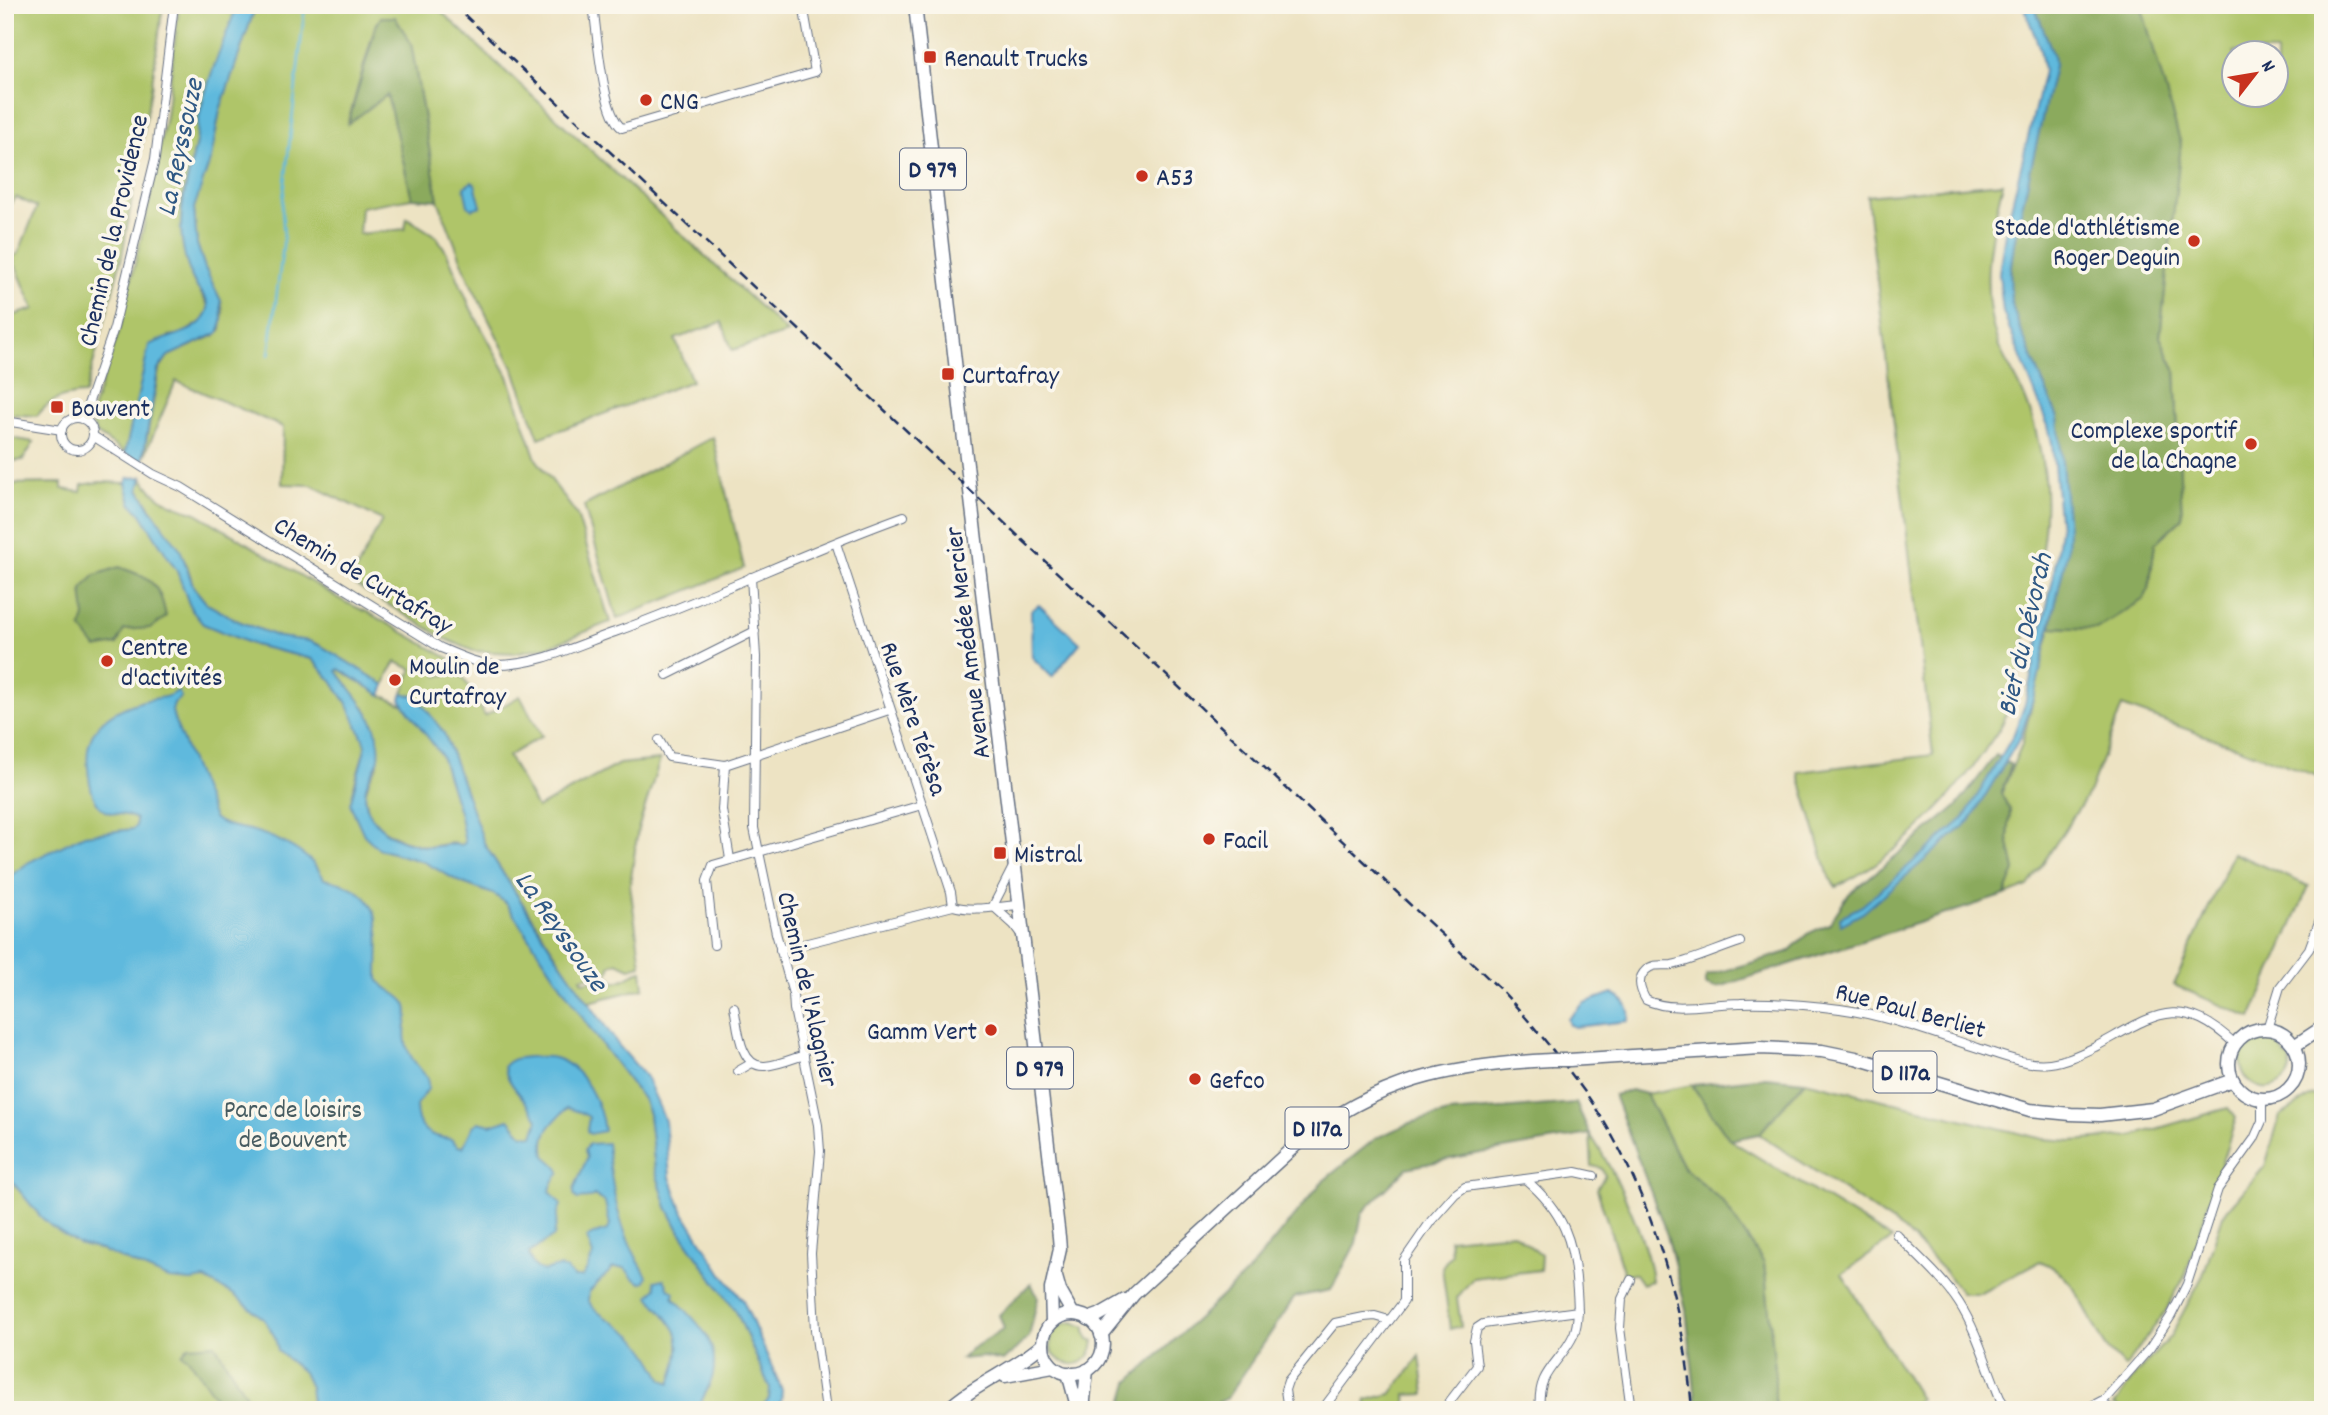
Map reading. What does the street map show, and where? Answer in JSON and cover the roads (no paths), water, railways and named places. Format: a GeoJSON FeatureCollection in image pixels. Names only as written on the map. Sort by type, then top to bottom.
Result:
{"type":"FeatureCollection","features":[{"type":"Feature","properties":{"kind":"main road","name":"Avenue Amédée Mercier"},"geometry":{"type":"LineString","coordinates":[[915,5],[1059,1237],[1051,1289],[1052,1322]]}},
{"type":"Feature","properties":{"kind":"main road"},"geometry":{"type":"LineString","coordinates":[[2294,1046],[2323,1027]]}},
{"type":"Feature","properties":{"kind":"main road"},"geometry":{"type":"LineString","coordinates":[[2267,1029],[2283,1034],[2294,1046],[2298,1054],[2299,1070],[2292,1086],[2279,1096],[2262,1099],[2245,1093],[2233,1080],[2229,1063],[2235,1044],[2244,1035],[2267,1029]]}},
{"type":"Feature","properties":{"kind":"main road","name":"D 117a"},"geometry":{"type":"LineString","coordinates":[[1101,1335],[1134,1294],[1323,1123],[1359,1102],[1434,1073],[1481,1065],[1760,1048],[1822,1051],[1869,1062],[2030,1110],[2100,1115],[2153,1109],[2233,1080]]}},
{"type":"Feature","properties":{"kind":"main road","name":"Avenue Amédée Mercier"},"geometry":{"type":"LineString","coordinates":[[1055,1275],[1060,1291],[1073,1314]]}},
{"type":"Feature","properties":{"kind":"main road","name":"D 117a"},"geometry":{"type":"LineString","coordinates":[[1088,1319],[1134,1294]]}},
{"type":"Feature","properties":{"kind":"main road"},"geometry":{"type":"LineString","coordinates":[[992,1380],[1042,1367],[1053,1367],[1068,1373],[1087,1370],[1094,1365],[1101,1351],[1101,1335],[1088,1319],[1073,1314],[1052,1322],[1045,1332],[1043,1344],[1044,1352],[1053,1367]]}},
{"type":"Feature","properties":{"kind":"main road"},"geometry":{"type":"LineString","coordinates":[[947,1410],[969,1392],[1017,1365],[1043,1344]]}},
{"type":"Feature","properties":{"kind":"main road"},"geometry":{"type":"LineString","coordinates":[[1081,1410],[1087,1370]]}},
{"type":"Feature","properties":{"kind":"main road"},"geometry":{"type":"LineString","coordinates":[[1068,1373],[1081,1410]]}},
{"type":"Feature","properties":{"kind":"street","name":"Chemin de la Providence"},"geometry":{"type":"LineString","coordinates":[[83,419],[114,328],[155,159],[174,5]]}},
{"type":"Feature","properties":{"kind":"street"},"geometry":{"type":"LineString","coordinates":[[593,5],[604,84],[615,124],[622,128],[815,72],[803,5]]}},
{"type":"Feature","properties":{"kind":"street"},"geometry":{"type":"LineString","coordinates":[[72,418],[83,419],[92,428],[93,436],[84,448],[72,449],[63,440],[62,430],[72,418]]}},
{"type":"Feature","properties":{"kind":"street"},"geometry":{"type":"LineString","coordinates":[[5,421],[62,430]]}},
{"type":"Feature","properties":{"kind":"street","name":"Chemin de Curtafray"},"geometry":{"type":"LineString","coordinates":[[93,436],[441,648],[472,660],[495,665],[521,663],[552,655],[627,628],[855,533],[904,516]]}},
{"type":"Feature","properties":{"kind":"street","name":"Rue Mère Térèsa"},"geometry":{"type":"LineString","coordinates":[[836,543],[951,892],[953,906]]}},
{"type":"Feature","properties":{"kind":"street","name":"Chemin de l'Alagnier"},"geometry":{"type":"LineString","coordinates":[[751,577],[755,631],[754,828],[780,950],[793,994],[819,1138],[811,1253],[815,1330],[826,1410]]}},
{"type":"Feature","properties":{"kind":"street"},"geometry":{"type":"LineString","coordinates":[[667,675],[755,631]]}},
{"type":"Feature","properties":{"kind":"street"},"geometry":{"type":"LineString","coordinates":[[659,740],[669,757],[725,765],[889,710]]}},
{"type":"Feature","properties":{"kind":"street"},"geometry":{"type":"LineString","coordinates":[[725,765],[722,810],[730,859]]}},
{"type":"Feature","properties":{"kind":"street"},"geometry":{"type":"LineString","coordinates":[[714,945],[707,881],[713,865],[922,805]]}},
{"type":"Feature","properties":{"kind":"street"},"geometry":{"type":"LineString","coordinates":[[993,906],[1016,861]]}},
{"type":"Feature","properties":{"kind":"street"},"geometry":{"type":"LineString","coordinates":[[780,950],[953,906],[966,910],[1021,905]]}},
{"type":"Feature","properties":{"kind":"street"},"geometry":{"type":"LineString","coordinates":[[993,906],[1014,925],[1026,941]]}},
{"type":"Feature","properties":{"kind":"street"},"geometry":{"type":"LineString","coordinates":[[2267,1029],[2280,987],[2309,949],[2323,911]]}},
{"type":"Feature","properties":{"kind":"street","name":"Rue Paul Berliet"},"geometry":{"type":"LineString","coordinates":[[1740,942],[1672,965],[1648,968],[1639,984],[1641,992],[1646,1000],[1664,1005],[1742,1003],[1843,1009],[1930,1032],[2015,1059],[2047,1063],[2065,1060],[2084,1052],[2144,1020],[2167,1012],[2189,1013],[2217,1027],[2235,1044]]}},
{"type":"Feature","properties":{"kind":"street"},"geometry":{"type":"LineString","coordinates":[[734,1007],[745,1054],[752,1063],[764,1066],[804,1055]]}},
{"type":"Feature","properties":{"kind":"street"},"geometry":{"type":"LineString","coordinates":[[738,1071],[752,1063]]}},
{"type":"Feature","properties":{"kind":"street"},"geometry":{"type":"LineString","coordinates":[[2084,1410],[2105,1399],[2150,1348],[2171,1316],[2187,1284],[2218,1189],[2254,1139],[2262,1121],[2262,1099]]}},
{"type":"Feature","properties":{"kind":"street"},"geometry":{"type":"LineString","coordinates":[[1322,1410],[1404,1301],[1404,1260],[1455,1194],[1465,1187],[1525,1178],[1576,1172],[1594,1175]]}},
{"type":"Feature","properties":{"kind":"street"},"geometry":{"type":"LineString","coordinates":[[1525,1178],[1545,1196],[1563,1225],[1575,1261],[1578,1311],[1574,1334],[1542,1380],[1538,1394],[1539,1410]]}},
{"type":"Feature","properties":{"kind":"street"},"geometry":{"type":"LineString","coordinates":[[1896,1234],[1958,1301],[2007,1410]]}},
{"type":"Feature","properties":{"kind":"street"},"geometry":{"type":"LineString","coordinates":[[1631,1280],[1622,1299],[1620,1328],[1631,1410]]}},
{"type":"Feature","properties":{"kind":"street"},"geometry":{"type":"LineString","coordinates":[[1443,1410],[1477,1366],[1474,1341],[1477,1328],[1483,1324],[1578,1311]]}},
{"type":"Feature","properties":{"kind":"street"},"geometry":{"type":"LineString","coordinates":[[1288,1410],[1285,1390],[1288,1381],[1335,1323],[1375,1316],[1390,1320]]}},
{"type":"Feature","properties":{"kind":"street"},"geometry":{"type":"LineString","coordinates":[[2099,1403],[2115,1410]]}},
{"type":"Feature","properties":{"kind":"water"},"geometry":{"type":"Polygon","coordinates":[[[237,5],[256,5],[220,110],[211,158],[194,208],[197,244],[221,301],[222,322],[218,333],[168,356],[158,370],[142,463],[125,453],[149,345],[198,325],[208,308],[205,297],[194,282],[186,259],[181,217],[202,103],[237,5]]]}},
{"type":"Feature","properties":{"kind":"water"},"geometry":{"type":"Polygon","coordinates":[[[2023,5],[2034,5],[2053,54],[2054,66],[2015,238],[2010,271],[2011,302],[2058,418],[2068,529],[2067,552],[2036,689],[2021,736],[1970,821],[1863,913],[1841,925],[1840,917],[1862,906],[1964,818],[2013,736],[2025,704],[2053,579],[2060,529],[2052,443],[2048,426],[2003,312],[1999,273],[2005,233],[2044,71],[2040,49],[2023,5]]]}},
{"type":"Feature","properties":{"kind":"water"},"geometry":{"type":"Polygon","coordinates":[[[472,182],[475,184],[481,206],[472,209],[468,206],[464,187],[472,182]]]}},
{"type":"Feature","properties":{"kind":"water"},"geometry":{"type":"Polygon","coordinates":[[[142,477],[139,489],[180,549],[194,588],[207,604],[238,621],[279,637],[309,641],[321,646],[385,685],[381,695],[339,669],[337,671],[363,705],[377,733],[379,756],[369,779],[365,799],[378,825],[394,837],[430,847],[465,843],[460,815],[441,755],[404,705],[401,699],[403,693],[417,697],[444,733],[485,845],[554,953],[619,1046],[647,1078],[665,1121],[670,1177],[682,1210],[722,1274],[743,1300],[782,1390],[781,1401],[775,1410],[758,1410],[769,1399],[770,1388],[737,1313],[680,1232],[667,1207],[655,1169],[649,1114],[643,1099],[593,1033],[506,903],[493,894],[460,882],[424,862],[379,849],[364,835],[350,804],[366,745],[348,705],[332,681],[312,659],[254,645],[203,624],[191,609],[177,571],[141,514],[131,503],[126,483],[128,478],[142,477]]]}},
{"type":"Feature","properties":{"kind":"water"},"geometry":{"type":"Polygon","coordinates":[[[1039,605],[1080,643],[1052,677],[1032,657],[1031,610],[1039,605]]]}},
{"type":"Feature","properties":{"kind":"water"},"geometry":{"type":"Polygon","coordinates":[[[178,691],[181,697],[174,703],[174,719],[214,818],[226,825],[271,837],[292,847],[311,861],[324,879],[345,884],[369,902],[378,928],[378,979],[406,1004],[407,1048],[428,1078],[428,1089],[416,1106],[418,1121],[425,1130],[430,1134],[451,1139],[463,1147],[473,1126],[479,1122],[491,1125],[509,1119],[522,1134],[533,1136],[538,1120],[514,1087],[504,1066],[515,1059],[555,1058],[574,1069],[582,1078],[595,1098],[604,1131],[590,1134],[587,1131],[589,1117],[567,1108],[548,1129],[544,1140],[545,1156],[560,1171],[550,1191],[561,1205],[554,1236],[529,1253],[531,1260],[535,1267],[544,1271],[560,1267],[573,1277],[582,1277],[593,1255],[587,1238],[608,1230],[610,1225],[605,1202],[594,1195],[577,1199],[574,1189],[587,1158],[585,1150],[589,1144],[607,1143],[618,1212],[629,1243],[647,1276],[641,1283],[625,1268],[613,1268],[589,1292],[588,1300],[600,1314],[638,1341],[663,1380],[670,1383],[678,1355],[677,1334],[649,1296],[656,1288],[655,1281],[664,1279],[669,1289],[674,1292],[673,1297],[704,1331],[713,1351],[712,1378],[697,1410],[313,1410],[310,1387],[303,1372],[278,1351],[275,1337],[264,1319],[233,1294],[205,1279],[169,1279],[101,1250],[78,1244],[40,1216],[5,1173],[5,880],[29,862],[84,835],[133,829],[136,826],[136,819],[105,811],[95,800],[88,773],[87,754],[90,742],[100,724],[119,710],[178,691]]]}},
{"type":"Feature","properties":{"kind":"water"},"geometry":{"type":"Polygon","coordinates":[[[1612,993],[1626,1004],[1628,1021],[1575,1027],[1570,1025],[1568,1019],[1584,1003],[1612,993]]]}},
{"type":"Feature","properties":{"kind":"waterway"},"geometry":{"type":"LineString","coordinates":[[269,355],[284,237],[282,209],[305,5]]}},
{"type":"Feature","properties":{"kind":"railway"},"geometry":{"type":"LineString","coordinates":[[454,5],[1514,1004],[1587,1095],[1609,1130],[1645,1205],[1659,1245],[1681,1328],[1692,1410]]}},
{"type":"Feature","properties":{"kind":"place","name":"Renault Trucks"},"geometry":{"type":"Point","coordinates":[930,57]}},
{"type":"Feature","properties":{"kind":"place","name":"CNG"},"geometry":{"type":"Point","coordinates":[646,100]}},
{"type":"Feature","properties":{"kind":"place","name":"A53"},"geometry":{"type":"Point","coordinates":[1142,176]}},
{"type":"Feature","properties":{"kind":"place","name":"Stade d'athlétisme Roger Deguin"},"geometry":{"type":"Point","coordinates":[2194,241]}},
{"type":"Feature","properties":{"kind":"place","name":"Curtafray"},"geometry":{"type":"Point","coordinates":[948,374]}},
{"type":"Feature","properties":{"kind":"place","name":"Bouvent"},"geometry":{"type":"Point","coordinates":[57,407]}},
{"type":"Feature","properties":{"kind":"place","name":"Complexe sportif de la Chagne"},"geometry":{"type":"Point","coordinates":[2251,444]}},
{"type":"Feature","properties":{"kind":"place","name":"Centre d'activités"},"geometry":{"type":"Point","coordinates":[107,661]}},
{"type":"Feature","properties":{"kind":"place","name":"Moulin de Curtafray"},"geometry":{"type":"Point","coordinates":[395,680]}},
{"type":"Feature","properties":{"kind":"place","name":"Facil"},"geometry":{"type":"Point","coordinates":[1209,839]}},
{"type":"Feature","properties":{"kind":"place","name":"Mistral"},"geometry":{"type":"Point","coordinates":[1000,853]}},
{"type":"Feature","properties":{"kind":"place","name":"Gamm Vert"},"geometry":{"type":"Point","coordinates":[991,1030]}},
{"type":"Feature","properties":{"kind":"place","name":"Gefco"},"geometry":{"type":"Point","coordinates":[1195,1079]}},
{"type":"Feature","properties":{"kind":"water label","name":"La Reyssouze"},"geometry":{"type":"Point","coordinates":[178,147]}},
{"type":"Feature","properties":{"kind":"water label","name":"Bief du Dévorah"},"geometry":{"type":"Point","coordinates":[2023,634]}},
{"type":"Feature","properties":{"kind":"water label","name":"La Reyssouze"},"geometry":{"type":"Point","coordinates":[563,930]}},
{"type":"Feature","properties":{"kind":"park label","name":"Parc de loisirs de Bouvent"},"geometry":{"type":"Point","coordinates":[293,1123]}}]}
